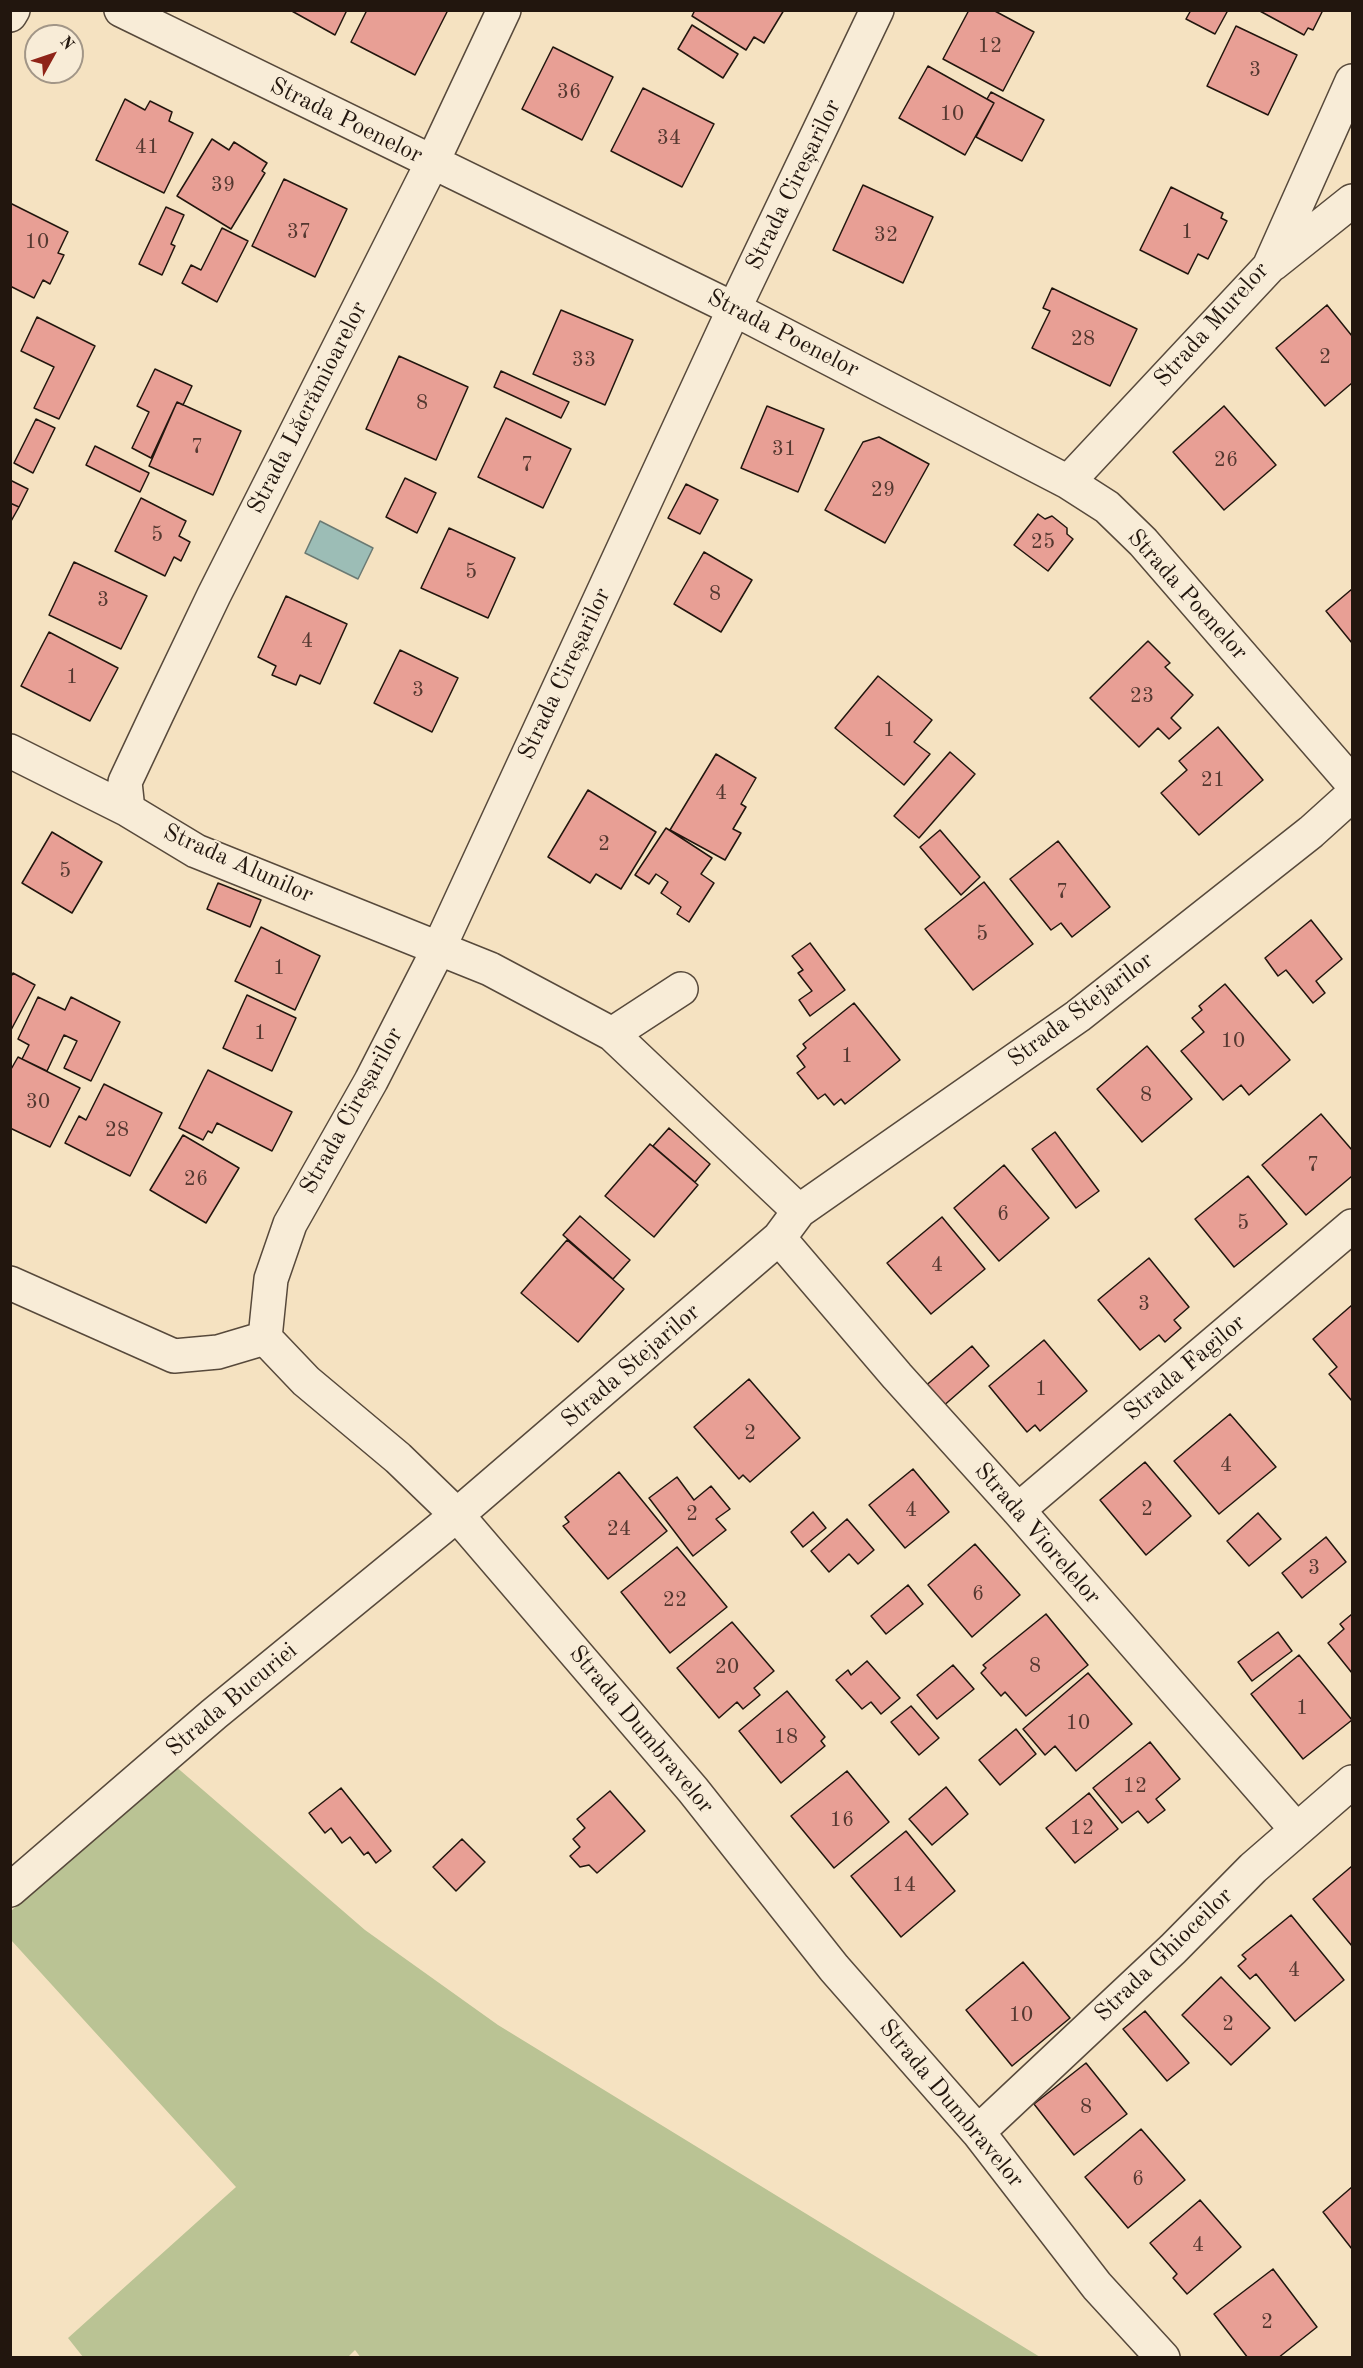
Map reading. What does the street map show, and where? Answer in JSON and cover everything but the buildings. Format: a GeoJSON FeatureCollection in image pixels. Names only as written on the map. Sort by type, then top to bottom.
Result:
{"type":"FeatureCollection","features":[{"type":"Feature","properties":{"kind":"street"},"geometry":{"type":"LineString","coordinates":[[10,15],[12,10]]}},
{"type":"Feature","properties":{"kind":"street","name":"Strada Poenelor"},"geometry":{"type":"LineString","coordinates":[[121,10],[734,309],[1068,482],[1107,507],[1143,543],[1353,783]]}},
{"type":"Feature","properties":{"kind":"street","name":"Strada Lăcrămioarelor"},"geometry":{"type":"LineString","coordinates":[[128,810],[125,782],[214,595],[432,163],[504,10]]}},
{"type":"Feature","properties":{"kind":"street","name":"Strada Cireșarilor"},"geometry":{"type":"LineString","coordinates":[[265,1338],[270,1279],[290,1224],[371,1081],[438,950],[734,309],[877,10]]}},
{"type":"Feature","properties":{"kind":"street","name":"Strada Murelor"},"geometry":{"type":"LineString","coordinates":[[1068,482],[1269,267],[1353,81]]}},
{"type":"Feature","properties":{"kind":"street"},"geometry":{"type":"LineString","coordinates":[[1269,267],[1353,201]]}},
{"type":"Feature","properties":{"kind":"street","name":"Strada Alunilor"},"geometry":{"type":"LineString","coordinates":[[10,751],[128,810],[196,851],[438,950]]}},
{"type":"Feature","properties":{"kind":"street","name":"Strada Stejarilor"},"geometry":{"type":"LineString","coordinates":[[457,1515],[779,1238],[799,1211],[1078,1016],[1311,832],[1353,795]]}},
{"type":"Feature","properties":{"kind":"street"},"geometry":{"type":"LineString","coordinates":[[438,950],[490,969],[612,1034],[799,1211]]}},
{"type":"Feature","properties":{"kind":"street"},"geometry":{"type":"LineString","coordinates":[[612,1034],[681,989]]}},
{"type":"Feature","properties":{"kind":"street","name":"Strada Fagilor"},"geometry":{"type":"LineString","coordinates":[[1018,1510],[1353,1226]]}},
{"type":"Feature","properties":{"kind":"street","name":"Strada Viorelelor"},"geometry":{"type":"LineString","coordinates":[[779,1238],[897,1376],[1018,1510],[1296,1829]]}},
{"type":"Feature","properties":{"kind":"street"},"geometry":{"type":"LineString","coordinates":[[10,1283],[174,1356],[218,1352],[265,1338]]}},
{"type":"Feature","properties":{"kind":"street","name":"Strada Dumbravelor"},"geometry":{"type":"LineString","coordinates":[[265,1338],[306,1381],[398,1458],[457,1515],[693,1790],[834,1968],[978,2132],[1098,2286],[1163,2358]]}},
{"type":"Feature","properties":{"kind":"street","name":"Strada Bucuriei"},"geometry":{"type":"LineString","coordinates":[[10,1890],[214,1714],[457,1515]]}},
{"type":"Feature","properties":{"kind":"street","name":"Strada Ghioceilor"},"geometry":{"type":"LineString","coordinates":[[978,2132],[1296,1829],[1353,1782]]}},
{"type":"Feature","properties":{"kind":"green space"},"geometry":{"type":"Polygon","coordinates":[[[174,1765],[365,1930],[498,2025],[1040,2357],[361,2358],[355,2350],[347,2358],[83,2357],[68,2338],[236,2187],[11,1940],[11,1911],[174,1765]]]}},
{"type":"Feature","properties":{"kind":"water"},"geometry":{"type":"Polygon","coordinates":[[[320,521],[373,548],[358,579],[305,553],[320,521]]]}}]}
